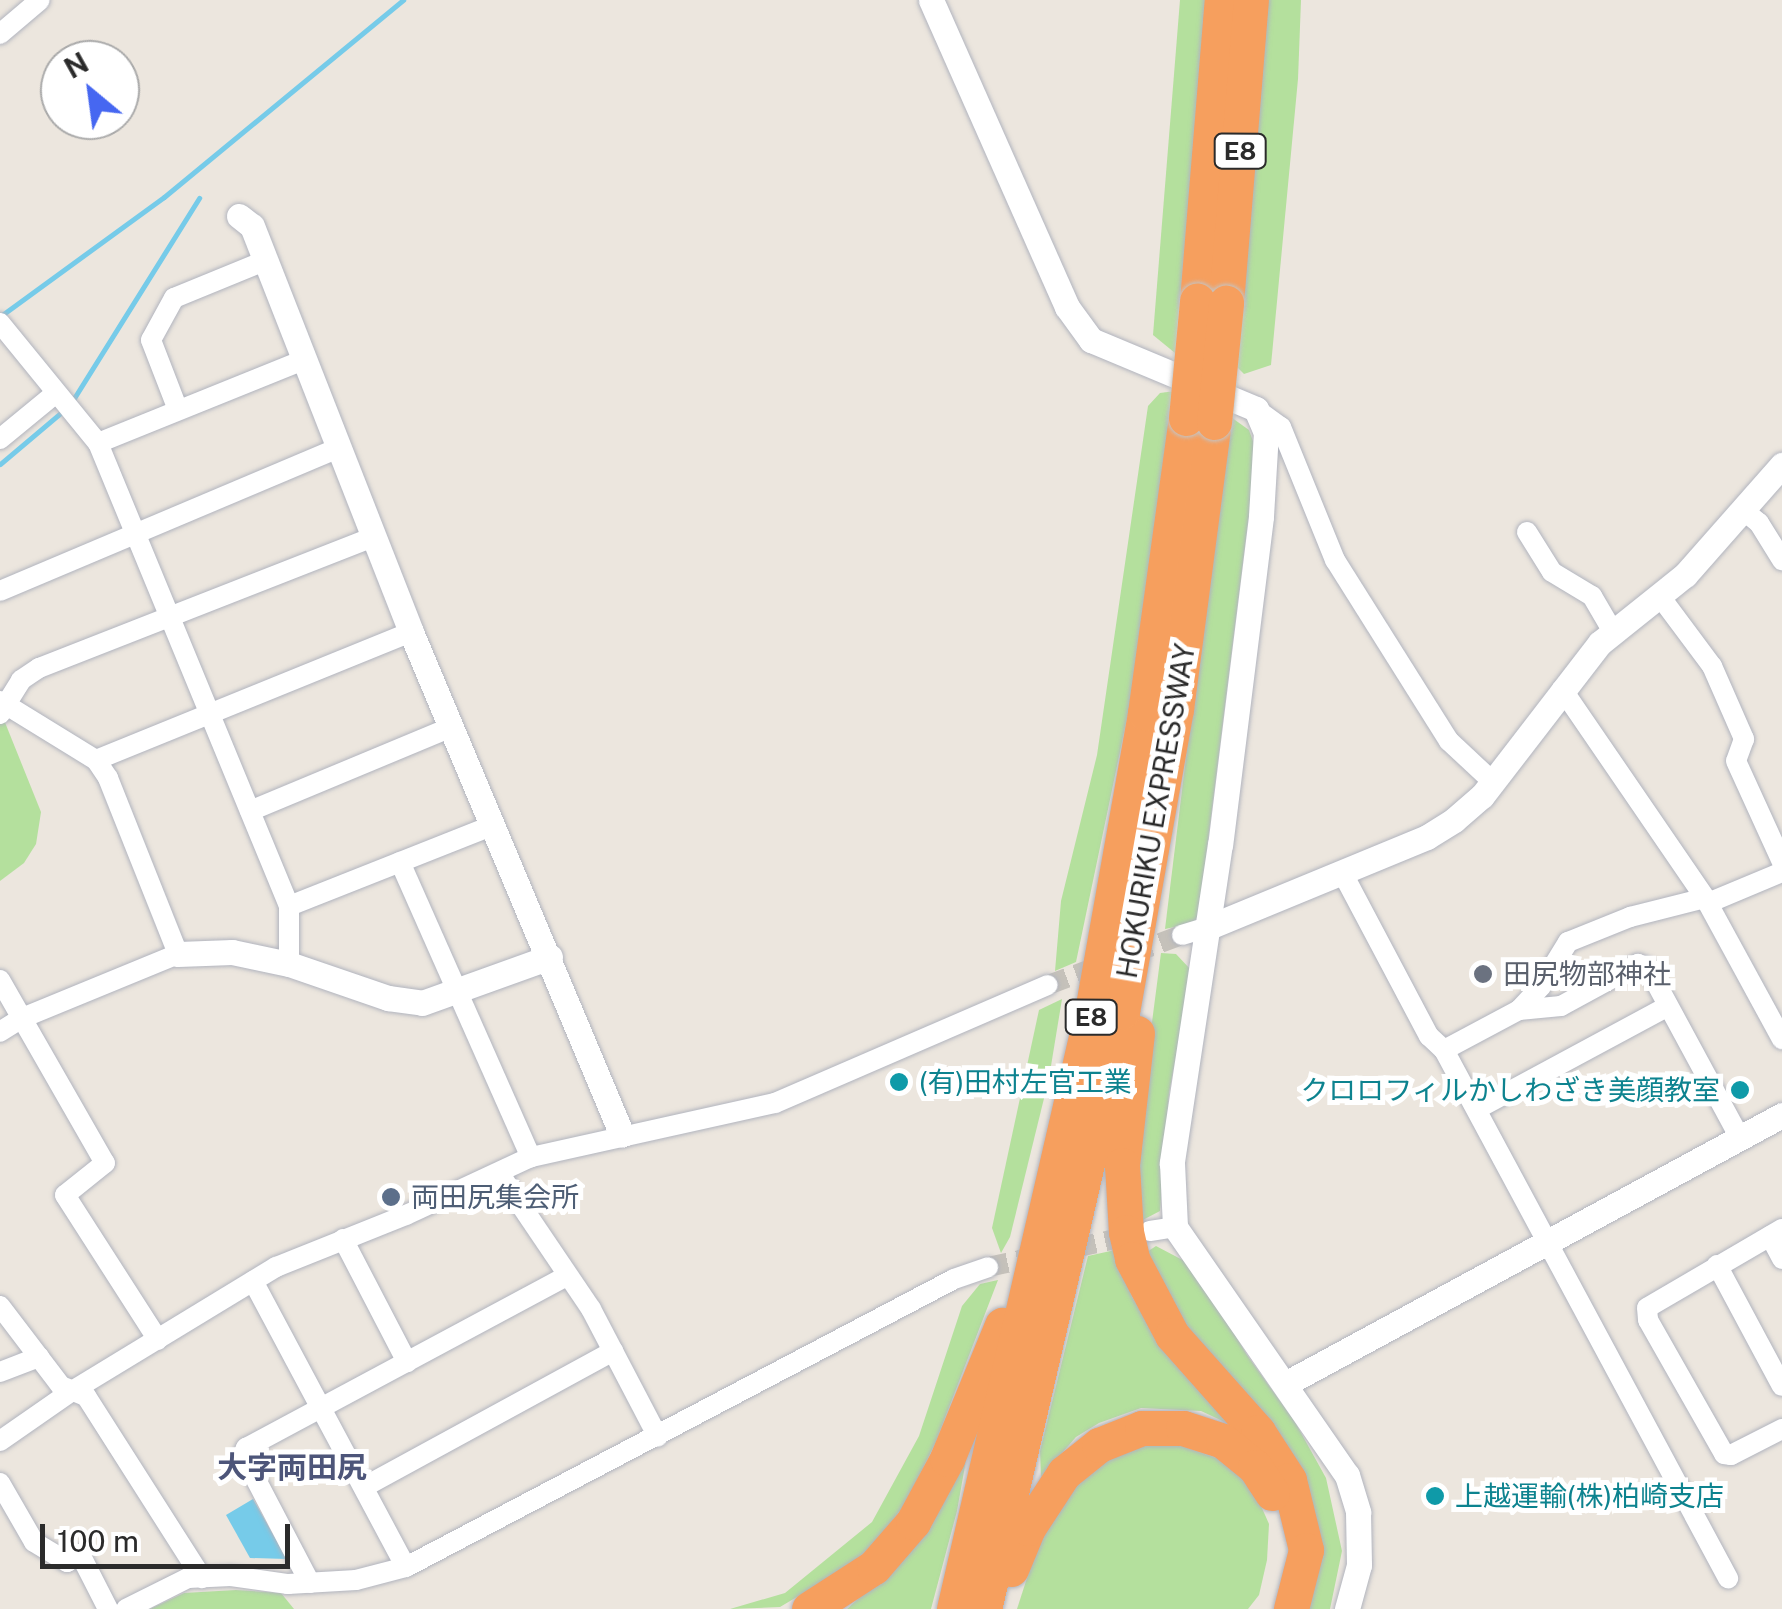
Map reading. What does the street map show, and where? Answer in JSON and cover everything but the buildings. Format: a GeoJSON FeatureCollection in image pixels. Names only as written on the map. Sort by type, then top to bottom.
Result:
{"type":"FeatureCollection","features":[{"type":"Feature","properties":{"kind":"highway","name":"HOKURIKU EXPRESSWAY"},"geometry":{"type":"LineString","coordinates":[[1212,302],[1222,0]]}},
{"type":"Feature","properties":{"kind":"highway","name":"HOKURIKU EXPRESSWAY"},"geometry":{"type":"LineString","coordinates":[[984,1609],[1098,1123],[1176,709],[1212,302],[1252,0]]}},
{"type":"Feature","properties":{"kind":"highway","name":"HOKURIKU EXPRESSWAY"},"geometry":{"type":"LineString","coordinates":[[954,1609],[1056,1180],[1200,420]]}},
{"type":"Feature","properties":{"kind":"highway"},"geometry":{"type":"LineString","coordinates":[[1176,709],[1122,1166],[1126,1232],[1132,1260],[1157,1312],[1188,1356],[1258,1432],[1289,1480],[1306,1550],[1292,1609]]}},
{"type":"Feature","properties":{"kind":"highway"},"geometry":{"type":"LineString","coordinates":[[810,1609],[874,1567],[914,1522],[968,1414],[994,1348],[1047,1178],[1100,928],[1118,867]]}},
{"type":"Feature","properties":{"kind":"highway"},"geometry":{"type":"LineString","coordinates":[[998,1609],[1028,1528],[1064,1473],[1081,1457],[1121,1435],[1164,1426],[1223,1440],[1240,1452],[1268,1484],[1280,1514],[1285,1548],[1278,1590],[1269,1609]]}},
{"type":"Feature","properties":{"kind":"street"},"geometry":{"type":"LineString","coordinates":[[0,34],[40,0]]}},
{"type":"Feature","properties":{"kind":"street"},"geometry":{"type":"LineString","coordinates":[[931,0],[1067,307],[1091,340],[1256,409],[1281,428],[1335,560],[1449,741],[1492,782]]}},
{"type":"Feature","properties":{"kind":"street"},"geometry":{"type":"LineString","coordinates":[[239,216],[252,226],[411,632],[622,1135]]}},
{"type":"Feature","properties":{"kind":"street"},"geometry":{"type":"LineString","coordinates":[[178,410],[151,340],[174,298],[264,260]]}},
{"type":"Feature","properties":{"kind":"street"},"geometry":{"type":"LineString","coordinates":[[0,323],[98,443],[290,906],[290,964]]}},
{"type":"Feature","properties":{"kind":"street"},"geometry":{"type":"LineString","coordinates":[[98,443],[303,360]]}},
{"type":"Feature","properties":{"kind":"street"},"geometry":{"type":"LineString","coordinates":[[0,439],[56,393]]}},
{"type":"Feature","properties":{"kind":"street"},"geometry":{"type":"LineString","coordinates":[[1256,409],[1266,432],[1261,518],[1209,927],[1163,1229],[1285,1384],[1347,1474],[1358,1512],[1359,1565],[1347,1609]]}},
{"type":"Feature","properties":{"kind":"street"},"geometry":{"type":"LineString","coordinates":[[0,591],[338,448]]}},
{"type":"Feature","properties":{"kind":"street"},"geometry":{"type":"LineString","coordinates":[[1182,935],[1427,837],[1454,820],[1492,782],[1562,689],[1613,632],[1686,574],[1782,465]]}},
{"type":"Feature","properties":{"kind":"street"},"geometry":{"type":"LineString","coordinates":[[1743,510],[1759,523],[1782,560]]}},
{"type":"Feature","properties":{"kind":"street"},"geometry":{"type":"LineString","coordinates":[[1527,532],[1552,572],[1592,596],[1613,632]]}},
{"type":"Feature","properties":{"kind":"street"},"geometry":{"type":"LineString","coordinates":[[178,954],[108,778],[96,760],[2,707],[21,680],[39,668],[374,537]]}},
{"type":"Feature","properties":{"kind":"street"},"geometry":{"type":"LineString","coordinates":[[1659,596],[1712,666],[1744,739],[1736,760],[1782,862]]}},
{"type":"Feature","properties":{"kind":"street"},"geometry":{"type":"LineString","coordinates":[[96,760],[411,632]]}},
{"type":"Feature","properties":{"kind":"street"},"geometry":{"type":"LineString","coordinates":[[1562,689],[1706,901],[1782,1038]]}},
{"type":"Feature","properties":{"kind":"street"},"geometry":{"type":"LineString","coordinates":[[250,811],[452,727]]}},
{"type":"Feature","properties":{"kind":"street"},"geometry":{"type":"LineString","coordinates":[[290,906],[494,825]]}},
{"type":"Feature","properties":{"kind":"street"},"geometry":{"type":"LineString","coordinates":[[400,862],[531,1157]]}},
{"type":"Feature","properties":{"kind":"street"},"geometry":{"type":"LineString","coordinates":[[1342,872],[1429,1036],[1444,1050],[1551,1242],[1728,1578]]}},
{"type":"Feature","properties":{"kind":"street"},"geometry":{"type":"LineString","coordinates":[[1444,1050],[1520,1010],[1541,986],[1568,942],[1630,917],[1706,901],[1782,872]]}},
{"type":"Feature","properties":{"kind":"street"},"geometry":{"type":"LineString","coordinates":[[0,1032],[22,1018],[178,954],[232,952],[290,964],[388,998],[422,1002],[550,958]]}},
{"type":"Feature","properties":{"kind":"street"},"geometry":{"type":"LineString","coordinates":[[1520,1010],[1561,1006],[1638,964],[1648,968],[1740,1138]]}},
{"type":"Feature","properties":{"kind":"street"},"geometry":{"type":"LineString","coordinates":[[0,980],[105,1163],[64,1195],[158,1340]]}},
{"type":"Feature","properties":{"kind":"street"},"geometry":{"type":"LineString","coordinates":[[0,1441],[253,1281],[531,1157],[775,1103],[1048,985]]}},
{"type":"Feature","properties":{"kind":"street"},"geometry":{"type":"LineString","coordinates":[[1477,1109],[1668,1006]]}},
{"type":"Feature","properties":{"kind":"street"},"geometry":{"type":"LineString","coordinates":[[1285,1384],[1782,1115]]}},
{"type":"Feature","properties":{"kind":"street"},"geometry":{"type":"LineString","coordinates":[[499,1174],[613,1351],[658,1437]]}},
{"type":"Feature","properties":{"kind":"street"},"geometry":{"type":"LineString","coordinates":[[1782,1259],[1776,1233],[1653,1300],[1647,1308],[1648,1320],[1724,1454],[1731,1455],[1782,1429]]}},
{"type":"Feature","properties":{"kind":"street"},"geometry":{"type":"LineString","coordinates":[[343,1240],[407,1362]]}},
{"type":"Feature","properties":{"kind":"street"},"geometry":{"type":"LineString","coordinates":[[1718,1265],[1782,1386]]}},
{"type":"Feature","properties":{"kind":"street"},"geometry":{"type":"LineString","coordinates":[[126,1609],[188,1578],[310,1583],[356,1580],[406,1568],[954,1279],[988,1267]]}},
{"type":"Feature","properties":{"kind":"street"},"geometry":{"type":"LineString","coordinates":[[310,1583],[243,1455],[246,1448],[567,1276]]}},
{"type":"Feature","properties":{"kind":"street"},"geometry":{"type":"LineString","coordinates":[[253,1281],[406,1568]]}},
{"type":"Feature","properties":{"kind":"street"},"geometry":{"type":"LineString","coordinates":[[0,1306],[61,1386],[86,1396],[202,1578]]}},
{"type":"Feature","properties":{"kind":"street"},"geometry":{"type":"LineString","coordinates":[[364,1487],[613,1351]]}},
{"type":"Feature","properties":{"kind":"street"},"geometry":{"type":"LineString","coordinates":[[0,1372],[39,1357]]}},
{"type":"Feature","properties":{"kind":"street"},"geometry":{"type":"LineString","coordinates":[[0,1483],[34,1542],[66,1562],[80,1554],[108,1609]]}},
{"type":"Feature","properties":{"kind":"green space"},"geometry":{"type":"Polygon","coordinates":[[[1180,0],[1207,0],[1175,353],[1153,335],[1180,0]]]}},
{"type":"Feature","properties":{"kind":"green space"},"geometry":{"type":"Polygon","coordinates":[[[1265,0],[1301,0],[1298,79],[1271,365],[1244,374],[1235,365],[1265,0]]]}},
{"type":"Feature","properties":{"kind":"green space"},"geometry":{"type":"Polygon","coordinates":[[[1175,391],[1130,704],[1076,962],[1055,971],[1061,901],[1097,755],[1148,406],[1160,393],[1175,391]]]}},
{"type":"Feature","properties":{"kind":"green space"},"geometry":{"type":"Polygon","coordinates":[[[1228,415],[1249,430],[1254,444],[1251,498],[1199,913],[1194,923],[1165,929],[1228,415]]]}},
{"type":"Feature","properties":{"kind":"green space"},"geometry":{"type":"Polygon","coordinates":[[[0,710],[41,812],[36,844],[24,863],[0,881],[0,710]]]}},
{"type":"Feature","properties":{"kind":"green space"},"geometry":{"type":"Polygon","coordinates":[[[1161,953],[1176,954],[1192,971],[1169,1093],[1160,1211],[1139,1222],[1136,1145],[1161,953]]]}},
{"type":"Feature","properties":{"kind":"green space"},"geometry":{"type":"Polygon","coordinates":[[[1062,999],[1049,1078],[1010,1237],[1001,1253],[992,1228],[1039,1010],[1062,999]]]}},
{"type":"Feature","properties":{"kind":"green space"},"geometry":{"type":"Polygon","coordinates":[[[1156,1246],[1194,1266],[1247,1355],[1295,1422],[1326,1478],[1342,1551],[1330,1609],[1300,1609],[1317,1528],[1185,1342],[1144,1254],[1156,1246]]]}},
{"type":"Feature","properties":{"kind":"green space"},"geometry":{"type":"Polygon","coordinates":[[[1115,1250],[1132,1297],[1158,1340],[1240,1429],[1201,1411],[1141,1408],[1099,1423],[1076,1437],[1041,1477],[1040,1451],[1088,1256],[1115,1250]]]}},
{"type":"Feature","properties":{"kind":"green space"},"geometry":{"type":"Polygon","coordinates":[[[998,1280],[935,1444],[905,1504],[878,1540],[849,1566],[780,1607],[730,1609],[785,1593],[872,1522],[919,1436],[962,1306],[980,1284],[998,1280]]]}},
{"type":"Feature","properties":{"kind":"green space"},"geometry":{"type":"Polygon","coordinates":[[[972,1426],[957,1511],[931,1609],[847,1609],[905,1556],[972,1426]]]}},
{"type":"Feature","properties":{"kind":"green space"},"geometry":{"type":"Polygon","coordinates":[[[1167,1441],[1225,1461],[1254,1490],[1269,1524],[1267,1560],[1259,1595],[1248,1609],[1017,1609],[1048,1513],[1098,1462],[1134,1445],[1167,1441]]]}},
{"type":"Feature","properties":{"kind":"green space"},"geometry":{"type":"Polygon","coordinates":[[[184,1593],[281,1593],[294,1609],[150,1609],[184,1593]]]}},
{"type":"Feature","properties":{"kind":"water"},"geometry":{"type":"Polygon","coordinates":[[[253,1499],[287,1559],[250,1558],[226,1515],[253,1499]]]}},
{"type":"Feature","properties":{"kind":"waterway"},"geometry":{"type":"LineString","coordinates":[[2,315],[164,197],[403,0]]}},
{"type":"Feature","properties":{"kind":"waterway"},"geometry":{"type":"LineString","coordinates":[[71,403],[199,198]]}},
{"type":"Feature","properties":{"kind":"waterway"},"geometry":{"type":"LineString","coordinates":[[0,464],[63,411]]}},
{"type":"Feature","properties":{"kind":"tunnel"},"geometry":{"type":"LineString","coordinates":[[1048,985],[1182,935]]}},
{"type":"Feature","properties":{"kind":"tunnel"},"geometry":{"type":"LineString","coordinates":[[988,1267],[1133,1235]]}},
{"type":"Feature","properties":{"kind":"place","name":"田尻物部神社"},"geometry":{"type":"Point","coordinates":[1483,974]}},
{"type":"Feature","properties":{"kind":"place","name":"(有)田村左官工業"},"geometry":{"type":"Point","coordinates":[899,1082]}},
{"type":"Feature","properties":{"kind":"place","name":"クロロフィルかしわざき美顔教室"},"geometry":{"type":"Point","coordinates":[1740,1090]}},
{"type":"Feature","properties":{"kind":"place","name":"両田尻集会所"},"geometry":{"type":"Point","coordinates":[391,1197]}},
{"type":"Feature","properties":{"kind":"place","name":"上越運輸(株)柏崎支店"},"geometry":{"type":"Point","coordinates":[1435,1496]}},
{"type":"Feature","properties":{"kind":"district","name":"大字両田尻"},"geometry":{"type":"Point","coordinates":[292,1467]}}]}
